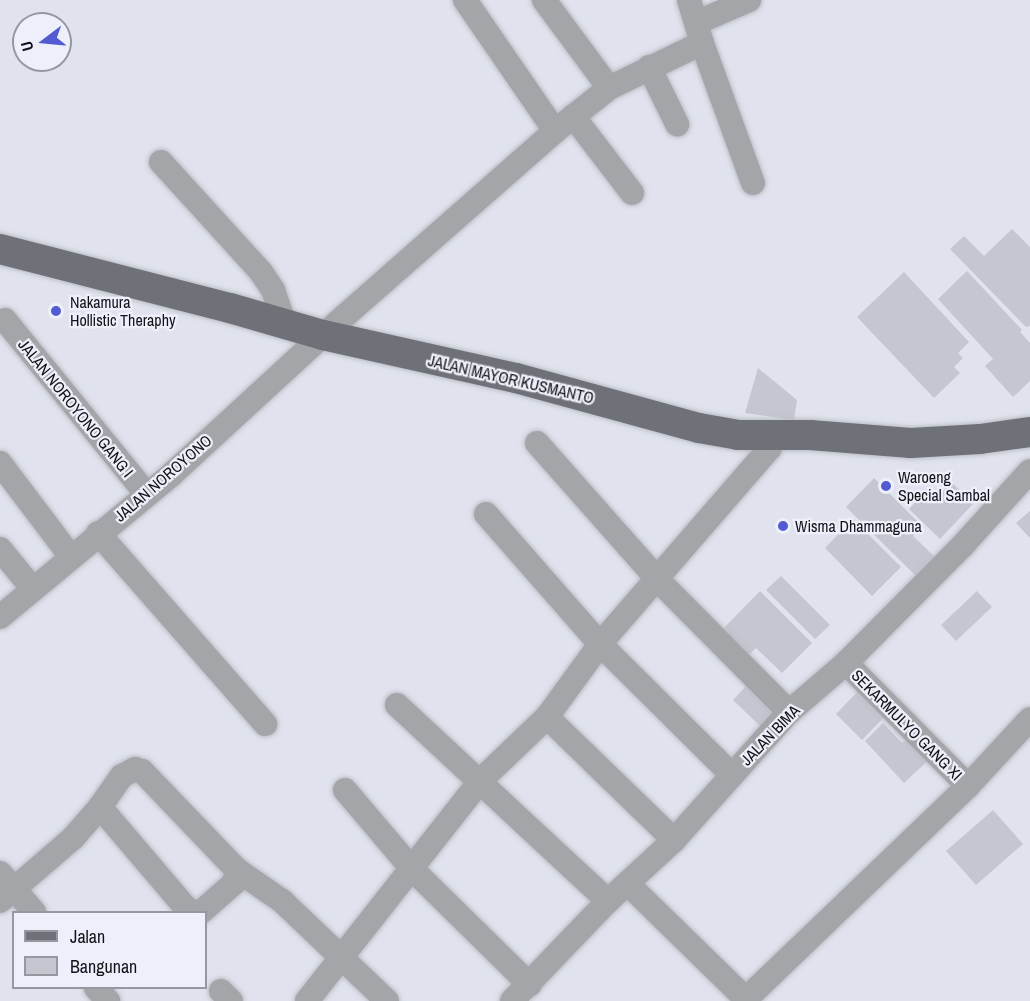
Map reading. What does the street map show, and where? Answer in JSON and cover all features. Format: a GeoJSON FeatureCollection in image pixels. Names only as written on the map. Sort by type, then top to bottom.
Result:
{"type":"FeatureCollection","features":[{"type":"Feature","properties":{"kind":"main road","name":"JALAN MAYOR KUSMANTO"},"geometry":{"type":"LineString","coordinates":[[0,249],[323,335],[516,378],[699,428],[737,435],[911,443],[980,439],[1030,432]]}},
{"type":"Feature","properties":{"kind":"street"},"geometry":{"type":"LineString","coordinates":[[465,0],[555,131]]}},
{"type":"Feature","properties":{"kind":"street"},"geometry":{"type":"LineString","coordinates":[[544,0],[609,88]]}},
{"type":"Feature","properties":{"kind":"street"},"geometry":{"type":"LineString","coordinates":[[689,0],[753,183]]}},
{"type":"Feature","properties":{"kind":"street","name":"JALAN NOROYONO"},"geometry":{"type":"LineString","coordinates":[[0,617],[98,533],[147,495],[323,335],[573,116],[609,88],[649,67],[749,0]]}},
{"type":"Feature","properties":{"kind":"street"},"geometry":{"type":"LineString","coordinates":[[649,67],[677,124]]}},
{"type":"Feature","properties":{"kind":"street"},"geometry":{"type":"LineString","coordinates":[[573,116],[632,194]]}},
{"type":"Feature","properties":{"kind":"street"},"geometry":{"type":"LineString","coordinates":[[161,162],[261,272],[273,290],[285,324]]}},
{"type":"Feature","properties":{"kind":"street","name":"JALAN NOROYONO GANG I"},"geometry":{"type":"LineString","coordinates":[[5,320],[147,495]]}},
{"type":"Feature","properties":{"kind":"street"},"geometry":{"type":"LineString","coordinates":[[307,1001],[480,782],[547,717],[600,645],[770,448],[774,435]]}},
{"type":"Feature","properties":{"kind":"street"},"geometry":{"type":"LineString","coordinates":[[537,443],[658,580],[789,712]]}},
{"type":"Feature","properties":{"kind":"street"},"geometry":{"type":"LineString","coordinates":[[0,463],[72,557]]}},
{"type":"Feature","properties":{"kind":"street","name":"JALAN BIMA"},"geometry":{"type":"LineString","coordinates":[[521,993],[608,901],[674,840],[789,712],[846,663],[964,544],[1030,471]]}},
{"type":"Feature","properties":{"kind":"street"},"geometry":{"type":"LineString","coordinates":[[486,514],[600,645],[732,775]]}},
{"type":"Feature","properties":{"kind":"street"},"geometry":{"type":"LineString","coordinates":[[98,533],[266,724]]}},
{"type":"Feature","properties":{"kind":"street"},"geometry":{"type":"LineString","coordinates":[[0,549],[33,589]]}},
{"type":"Feature","properties":{"kind":"street","name":"SEKARMULYO GANG XI"},"geometry":{"type":"LineString","coordinates":[[846,663],[968,786]]}},
{"type":"Feature","properties":{"kind":"street"},"geometry":{"type":"LineString","coordinates":[[397,705],[608,901]]}},
{"type":"Feature","properties":{"kind":"street"},"geometry":{"type":"LineString","coordinates":[[547,717],[674,840]]}},
{"type":"Feature","properties":{"kind":"street"},"geometry":{"type":"LineString","coordinates":[[628,884],[747,1000],[968,786],[1030,719]]}},
{"type":"Feature","properties":{"kind":"street"},"geometry":{"type":"LineString","coordinates":[[33,911],[5,888],[73,838],[100,807],[122,776],[135,769],[142,771],[237,870],[282,901],[387,1001]]}},
{"type":"Feature","properties":{"kind":"street"},"geometry":{"type":"LineString","coordinates":[[345,790],[521,993]]}},
{"type":"Feature","properties":{"kind":"street"},"geometry":{"type":"LineString","coordinates":[[100,807],[186,909],[191,911]]}},
{"type":"Feature","properties":{"kind":"street"},"geometry":{"type":"LineString","coordinates":[[202,911],[234,883],[237,870]]}},
{"type":"Feature","properties":{"kind":"street"},"geometry":{"type":"LineString","coordinates":[[98,989],[108,1001]]}},
{"type":"Feature","properties":{"kind":"building"},"geometry":{"type":"Polygon","coordinates":[[[1012,229],[1030,247],[1030,326],[1026,327],[950,249],[964,236],[984,256],[1012,229]]]}},
{"type":"Feature","properties":{"kind":"building"},"geometry":{"type":"Polygon","coordinates":[[[967,271],[1022,330],[1020,332],[1030,343],[1030,381],[1013,397],[985,366],[993,359],[938,299],[967,271]]]}},
{"type":"Feature","properties":{"kind":"building"},"geometry":{"type":"Polygon","coordinates":[[[904,272],[969,342],[958,353],[963,358],[954,367],[960,373],[934,398],[857,317],[904,272]]]}},
{"type":"Feature","properties":{"kind":"building"},"geometry":{"type":"Polygon","coordinates":[[[758,368],[797,400],[794,420],[745,413],[758,368]]]}},
{"type":"Feature","properties":{"kind":"building"},"geometry":{"type":"Polygon","coordinates":[[[874,478],[922,526],[913,536],[937,559],[918,578],[846,507],[874,478]]]}},
{"type":"Feature","properties":{"kind":"building"},"geometry":{"type":"Polygon","coordinates":[[[951,482],[974,503],[940,539],[909,509],[928,488],[938,497],[951,482]]]}},
{"type":"Feature","properties":{"kind":"building"},"geometry":{"type":"Polygon","coordinates":[[[1030,511],[1030,538],[1016,523],[1030,511]]]}},
{"type":"Feature","properties":{"kind":"building"},"geometry":{"type":"Polygon","coordinates":[[[853,519],[901,567],[872,596],[825,548],[853,519]]]}},
{"type":"Feature","properties":{"kind":"building"},"geometry":{"type":"Polygon","coordinates":[[[781,576],[830,625],[815,639],[766,590],[781,576]]]}},
{"type":"Feature","properties":{"kind":"building"},"geometry":{"type":"Polygon","coordinates":[[[760,591],[812,643],[782,673],[756,648],[748,656],[722,630],[760,591]]]}},
{"type":"Feature","properties":{"kind":"building"},"geometry":{"type":"Polygon","coordinates":[[[977,591],[992,607],[956,641],[941,625],[977,591]]]}},
{"type":"Feature","properties":{"kind":"building"},"geometry":{"type":"Polygon","coordinates":[[[750,682],[778,709],[761,727],[733,700],[750,682]]]}},
{"type":"Feature","properties":{"kind":"building"},"geometry":{"type":"Polygon","coordinates":[[[865,684],[891,710],[862,740],[836,714],[865,684]]]}},
{"type":"Feature","properties":{"kind":"building"},"geometry":{"type":"Polygon","coordinates":[[[883,723],[902,743],[907,739],[934,755],[904,783],[865,741],[883,723]]]}},
{"type":"Feature","properties":{"kind":"building"},"geometry":{"type":"Polygon","coordinates":[[[993,810],[1023,844],[976,885],[946,851],[993,810]]]}},
{"type":"Feature","properties":{"kind":"place","name":"Nakamura Hollistic Theraphy"},"geometry":{"type":"Point","coordinates":[56,311]}},
{"type":"Feature","properties":{"kind":"place","name":"Waroeng Special Sambal"},"geometry":{"type":"Point","coordinates":[886,486]}},
{"type":"Feature","properties":{"kind":"place","name":"Wisma Dhammaguna"},"geometry":{"type":"Point","coordinates":[783,526]}}]}
